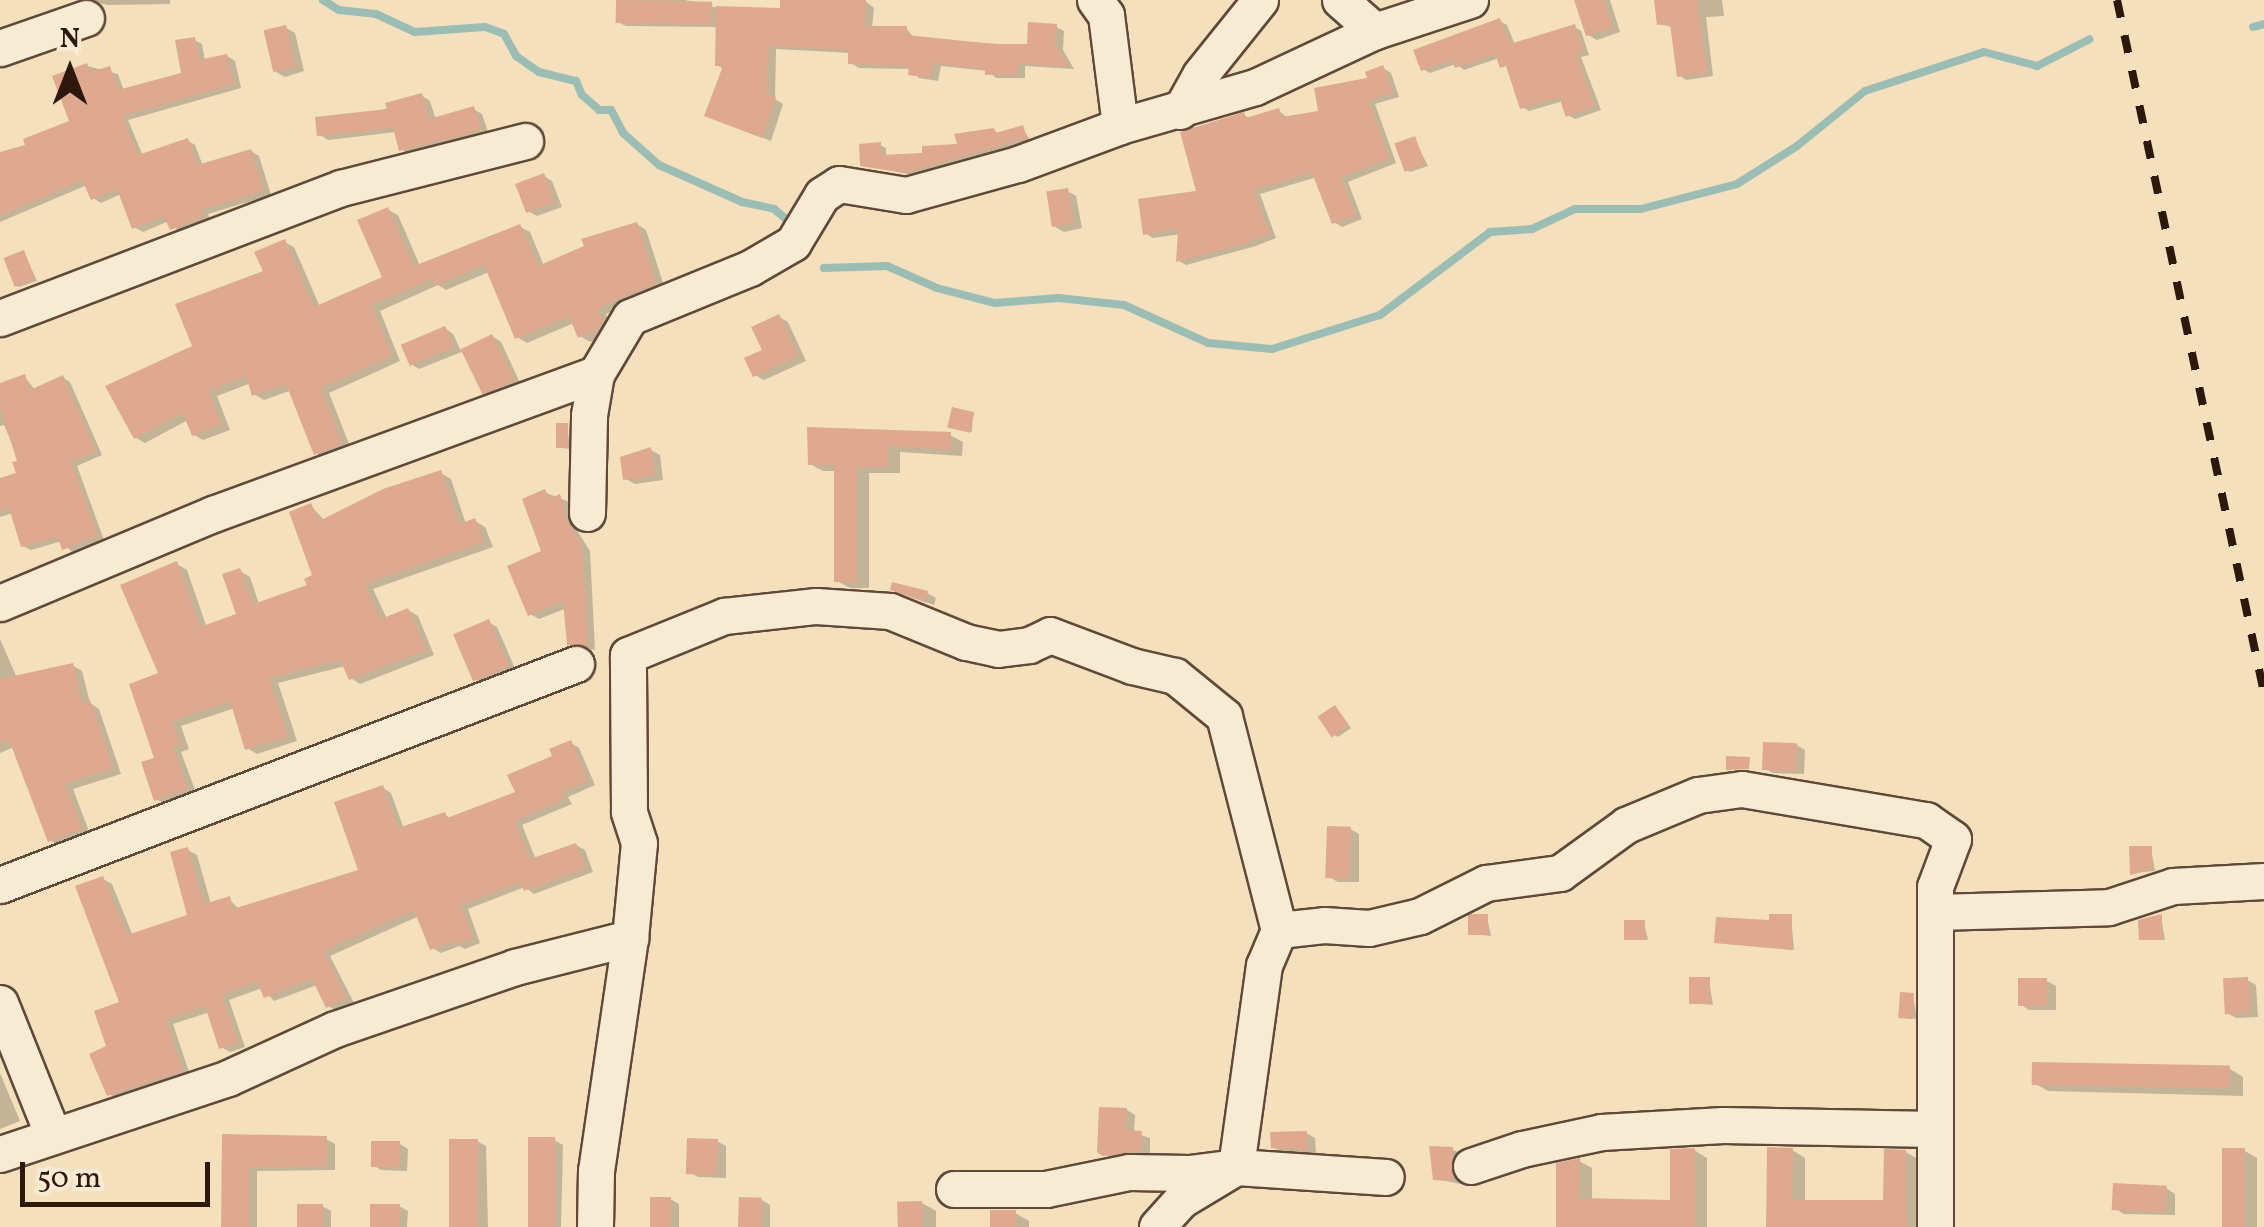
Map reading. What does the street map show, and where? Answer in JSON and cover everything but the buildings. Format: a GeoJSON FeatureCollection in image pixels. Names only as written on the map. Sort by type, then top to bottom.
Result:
{"type":"FeatureCollection","features":[{"type":"Feature","properties":{"kind":"street"},"geometry":{"type":"LineString","coordinates":[[1096,0],[1106,15],[1120,126]]}},
{"type":"Feature","properties":{"kind":"street"},"geometry":{"type":"LineString","coordinates":[[1180,111],[1200,75],[1260,0]]}},
{"type":"Feature","properties":{"kind":"street"},"geometry":{"type":"LineString","coordinates":[[1340,0],[1375,31]]}},
{"type":"Feature","properties":{"kind":"street"},"geometry":{"type":"LineString","coordinates":[[587,513],[590,416],[596,374],[630,317],[750,268],[793,242],[822,195],[840,184],[906,195],[1018,164],[1120,126],[1255,87],[1375,31],[1470,0]]}},
{"type":"Feature","properties":{"kind":"street"},"geometry":{"type":"LineString","coordinates":[[0,48],[86,18]]}},
{"type":"Feature","properties":{"kind":"street"},"geometry":{"type":"LineString","coordinates":[[0,318],[341,188],[525,141]]}},
{"type":"Feature","properties":{"kind":"street"},"geometry":{"type":"LineString","coordinates":[[0,603],[213,514],[596,374]]}},
{"type":"Feature","properties":{"kind":"street"},"geometry":{"type":"LineString","coordinates":[[595,1227],[596,1171],[630,938],[639,843],[629,812],[628,655],[724,616],[816,606],[890,611],[934,631],[998,649],[1029,646],[1050,634],[1132,666],[1174,676],[1198,691],[1224,716],[1278,930],[1264,965],[1236,1167]]}},
{"type":"Feature","properties":{"kind":"street"},"geometry":{"type":"LineString","coordinates":[[0,886],[576,664]]}},
{"type":"Feature","properties":{"kind":"street"},"geometry":{"type":"LineString","coordinates":[[1278,930],[1324,925],[1368,928],[1420,916],[1486,883],[1560,873],[1626,824],[1698,795],[1742,788],[1926,820],[1953,839],[1936,887],[1935,1227]]}},
{"type":"Feature","properties":{"kind":"street"},"geometry":{"type":"LineString","coordinates":[[1936,912],[2109,907],[2174,886],[2264,881]]}},
{"type":"Feature","properties":{"kind":"street"},"geometry":{"type":"LineString","coordinates":[[0,1154],[228,1078],[335,1029],[515,967],[630,938]]}},
{"type":"Feature","properties":{"kind":"street"},"geometry":{"type":"LineString","coordinates":[[0,1003],[52,1134]]}},
{"type":"Feature","properties":{"kind":"street"},"geometry":{"type":"LineString","coordinates":[[1472,1166],[1522,1148],[1601,1132],[1723,1125],[1934,1129]]}},
{"type":"Feature","properties":{"kind":"street"},"geometry":{"type":"LineString","coordinates":[[1156,1227],[1181,1200],[1236,1167]]}},
{"type":"Feature","properties":{"kind":"street"},"geometry":{"type":"LineString","coordinates":[[954,1189],[1046,1189],[1128,1172],[1189,1173],[1236,1167],[1386,1177]]}},
{"type":"Feature","properties":{"kind":"waterway"},"geometry":{"type":"LineString","coordinates":[[323,0],[339,10],[376,14],[415,32],[485,27],[504,34],[516,56],[539,72],[576,81],[582,95],[599,110],[611,110],[623,133],[659,165],[742,202],[774,209],[793,225]]}},
{"type":"Feature","properties":{"kind":"waterway"},"geometry":{"type":"LineString","coordinates":[[2253,27],[2264,24]]}},
{"type":"Feature","properties":{"kind":"waterway"},"geometry":{"type":"LineString","coordinates":[[824,268],[887,266],[937,288],[995,303],[1059,298],[1124,305],[1208,343],[1272,349],[1380,315],[1490,232],[1532,229],[1575,209],[1641,209],[1737,184],[1797,146],[1865,91],[1984,52],[2037,66],[2090,39]]}},
{"type":"Feature","properties":{"kind":"railway"},"geometry":{"type":"LineString","coordinates":[[2117,0],[2264,693]]}}]}
